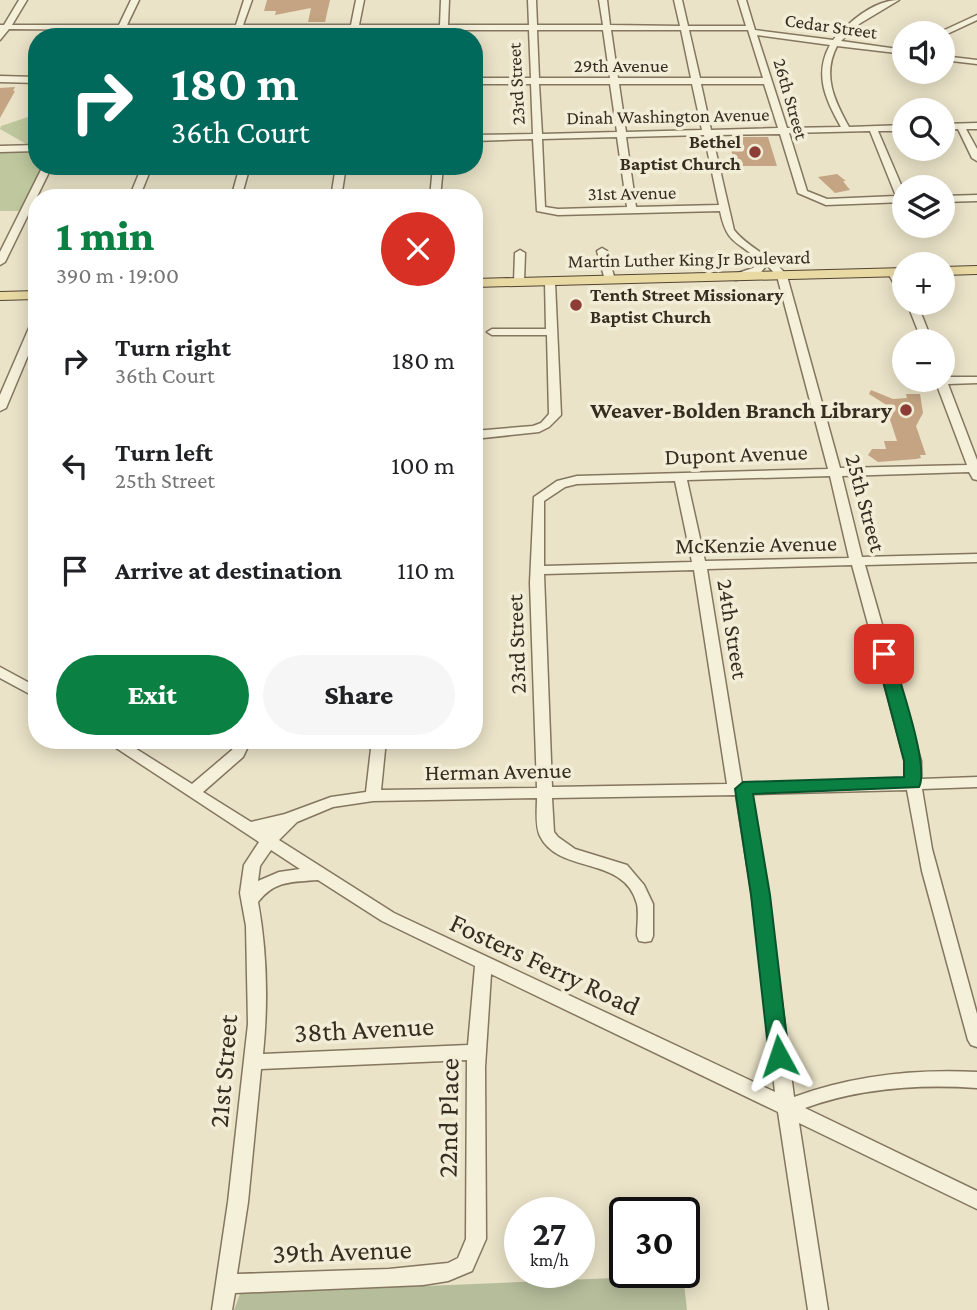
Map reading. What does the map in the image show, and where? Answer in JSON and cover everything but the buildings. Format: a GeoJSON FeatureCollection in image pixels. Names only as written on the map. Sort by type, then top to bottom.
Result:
{"type":"FeatureCollection","features":[{"type":"Feature","properties":{"kind":"main road"},"geometry":{"type":"LineString","coordinates":[[955,271],[977,270]]}},
{"type":"Feature","properties":{"kind":"main road","name":"Martin Luther King Jr Boulevard"},"geometry":{"type":"LineString","coordinates":[[483,283],[892,272]]}},
{"type":"Feature","properties":{"kind":"main road"},"geometry":{"type":"LineString","coordinates":[[0,296],[28,295]]}},
{"type":"Feature","properties":{"kind":"street"},"geometry":{"type":"LineString","coordinates":[[0,38],[3,27],[23,0]]}},
{"type":"Feature","properties":{"kind":"street"},"geometry":{"type":"LineString","coordinates":[[122,28],[135,0]]}},
{"type":"Feature","properties":{"kind":"street"},"geometry":{"type":"LineString","coordinates":[[239,28],[248,0]]}},
{"type":"Feature","properties":{"kind":"street"},"geometry":{"type":"LineString","coordinates":[[355,28],[360,0]]}},
{"type":"Feature","properties":{"kind":"street"},"geometry":{"type":"LineString","coordinates":[[443,28],[445,0]]}},
{"type":"Feature","properties":{"kind":"street","name":"23rd Street"},"geometry":{"type":"LineString","coordinates":[[532,0],[540,209]]}},
{"type":"Feature","properties":{"kind":"street"},"geometry":{"type":"LineString","coordinates":[[603,0],[632,211]]}},
{"type":"Feature","properties":{"kind":"street"},"geometry":{"type":"LineString","coordinates":[[678,0],[727,226],[734,238],[777,267],[782,276]]}},
{"type":"Feature","properties":{"kind":"street","name":"26th Street"},"geometry":{"type":"LineString","coordinates":[[742,0],[800,189],[816,200],[892,200]]}},
{"type":"Feature","properties":{"kind":"street"},"geometry":{"type":"LineString","coordinates":[[847,130],[825,84],[825,66],[836,43],[858,20],[895,0]]}},
{"type":"Feature","properties":{"kind":"street"},"geometry":{"type":"LineString","coordinates":[[955,27],[977,17]]}},
{"type":"Feature","properties":{"kind":"street","name":"Cedar Street"},"geometry":{"type":"LineString","coordinates":[[3,27],[122,28]]}},
{"type":"Feature","properties":{"kind":"street","name":"Cedar Street"},"geometry":{"type":"LineString","coordinates":[[483,31],[752,30],[892,50]]}},
{"type":"Feature","properties":{"kind":"street"},"geometry":{"type":"LineString","coordinates":[[955,59],[977,62]]}},
{"type":"Feature","properties":{"kind":"street"},"geometry":{"type":"LineString","coordinates":[[0,79],[28,80]]}},
{"type":"Feature","properties":{"kind":"street","name":"29th Avenue"},"geometry":{"type":"LineString","coordinates":[[483,81],[769,81]]}},
{"type":"Feature","properties":{"kind":"street"},"geometry":{"type":"LineString","coordinates":[[955,127],[977,126]]}},
{"type":"Feature","properties":{"kind":"street"},"geometry":{"type":"LineString","coordinates":[[961,127],[977,158]]}},
{"type":"Feature","properties":{"kind":"street","name":"Dinah Washington Avenue"},"geometry":{"type":"LineString","coordinates":[[483,138],[892,128]]}},
{"type":"Feature","properties":{"kind":"street"},"geometry":{"type":"LineString","coordinates":[[873,129],[893,175]]}},
{"type":"Feature","properties":{"kind":"street"},"geometry":{"type":"LineString","coordinates":[[0,149],[28,148]]}},
{"type":"Feature","properties":{"kind":"street"},"geometry":{"type":"LineString","coordinates":[[955,199],[977,198]]}},
{"type":"Feature","properties":{"kind":"street"},"geometry":{"type":"LineString","coordinates":[[0,262],[28,206]]}},
{"type":"Feature","properties":{"kind":"street","name":"31st Avenue"},"geometry":{"type":"LineString","coordinates":[[540,209],[558,212],[724,208]]}},
{"type":"Feature","properties":{"kind":"street"},"geometry":{"type":"LineString","coordinates":[[602,251],[610,280]]}},
{"type":"Feature","properties":{"kind":"street"},"geometry":{"type":"LineString","coordinates":[[519,282],[520,253]]}},
{"type":"Feature","properties":{"kind":"street"},"geometry":{"type":"LineString","coordinates":[[735,277],[761,268],[765,261],[761,256]]}},
{"type":"Feature","properties":{"kind":"street","name":"25th Street"},"geometry":{"type":"LineString","coordinates":[[782,276],[913,761],[913,783],[925,853],[966,1010],[977,1040]]}},
{"type":"Feature","properties":{"kind":"street"},"geometry":{"type":"LineString","coordinates":[[483,434],[541,426],[552,420],[556,409],[550,282]]}},
{"type":"Feature","properties":{"kind":"street"},"geometry":{"type":"LineString","coordinates":[[492,332],[552,332]]}},
{"type":"Feature","properties":{"kind":"street"},"geometry":{"type":"LineString","coordinates":[[0,408],[28,342]]}},
{"type":"Feature","properties":{"kind":"street"},"geometry":{"type":"LineString","coordinates":[[955,380],[977,380]]}},
{"type":"Feature","properties":{"kind":"street"},"geometry":{"type":"LineString","coordinates":[[946,392],[976,471]]}},
{"type":"Feature","properties":{"kind":"street","name":"Dupont Avenue"},"geometry":{"type":"LineString","coordinates":[[542,496],[561,484],[577,480],[835,471],[976,471]]}},
{"type":"Feature","properties":{"kind":"street","name":"24th Street"},"geometry":{"type":"LineString","coordinates":[[680,477],[700,567],[739,789],[753,842],[779,1056],[818,1310]]}},
{"type":"Feature","properties":{"kind":"street","name":"23rd Street"},"geometry":{"type":"LineString","coordinates":[[542,496],[537,506],[537,570],[546,833],[569,853],[621,869],[638,889],[645,904],[645,936]]}},
{"type":"Feature","properties":{"kind":"street","name":"McKenzie Avenue"},"geometry":{"type":"LineString","coordinates":[[537,570],[977,558]]}},
{"type":"Feature","properties":{"kind":"street"},"geometry":{"type":"LineString","coordinates":[[0,672],[28,688]]}},
{"type":"Feature","properties":{"kind":"street","name":"Fosters Ferry Road"},"geometry":{"type":"LineString","coordinates":[[125,749],[388,917],[977,1200]]}},
{"type":"Feature","properties":{"kind":"street"},"geometry":{"type":"LineString","coordinates":[[193,792],[240,749]]}},
{"type":"Feature","properties":{"kind":"street"},"geometry":{"type":"LineString","coordinates":[[373,796],[378,749]]}},
{"type":"Feature","properties":{"kind":"street","name":"Herman Avenue"},"geometry":{"type":"LineString","coordinates":[[268,842],[291,818],[331,802],[373,796],[977,782]]}},
{"type":"Feature","properties":{"kind":"street"},"geometry":{"type":"LineString","coordinates":[[247,828],[291,818]]}},
{"type":"Feature","properties":{"kind":"street","name":"21st Street"},"geometry":{"type":"LineString","coordinates":[[222,1310],[254,1062],[257,988],[248,881],[252,865],[268,842]]}},
{"type":"Feature","properties":{"kind":"street"},"geometry":{"type":"LineString","coordinates":[[250,900],[255,892],[278,877],[294,873],[320,876]]}},
{"type":"Feature","properties":{"kind":"street","name":"22nd Place"},"geometry":{"type":"LineString","coordinates":[[461,1268],[472,1254],[475,1239],[477,1052],[484,964]]}},
{"type":"Feature","properties":{"kind":"street","name":"38th Avenue"},"geometry":{"type":"LineString","coordinates":[[254,1062],[477,1052]]}},
{"type":"Feature","properties":{"kind":"street"},"geometry":{"type":"LineString","coordinates":[[788,1107],[827,1092],[893,1079],[947,1077],[977,1080]]}},
{"type":"Feature","properties":{"kind":"street","name":"39th Avenue"},"geometry":{"type":"LineString","coordinates":[[225,1284],[426,1276],[461,1268]]}},
{"type":"Feature","properties":{"kind":"green space"},"geometry":{"type":"Polygon","coordinates":[[[28,117],[28,145],[0,129],[1,126],[28,117]]]}},
{"type":"Feature","properties":{"kind":"green space"},"geometry":{"type":"Polygon","coordinates":[[[28,150],[28,175],[41,175],[34,189],[28,189],[28,201],[23,211],[0,211],[0,151],[28,150]]]}},
{"type":"Feature","properties":{"kind":"green space"},"geometry":{"type":"Polygon","coordinates":[[[609,1278],[609,1288],[684,1288],[687,1310],[234,1310],[240,1294],[253,1289],[504,1283],[504,1288],[595,1288],[595,1279],[609,1278]]]}},
{"type":"Feature","properties":{"kind":"place","name":"Bethel Baptist Church"},"geometry":{"type":"Point","coordinates":[755,152]}},
{"type":"Feature","properties":{"kind":"place","name":"Tenth Street Missionary Baptist Church"},"geometry":{"type":"Point","coordinates":[576,305]}},
{"type":"Feature","properties":{"kind":"place","name":"Weaver-Bolden Branch Library"},"geometry":{"type":"Point","coordinates":[906,410]}},
{"type":"Feature","properties":{"kind":"route"},"geometry":{"type":"LineString","coordinates":[[779,1056],[775,1003],[743,789],[913,783],[913,761],[884,654]]}}]}
